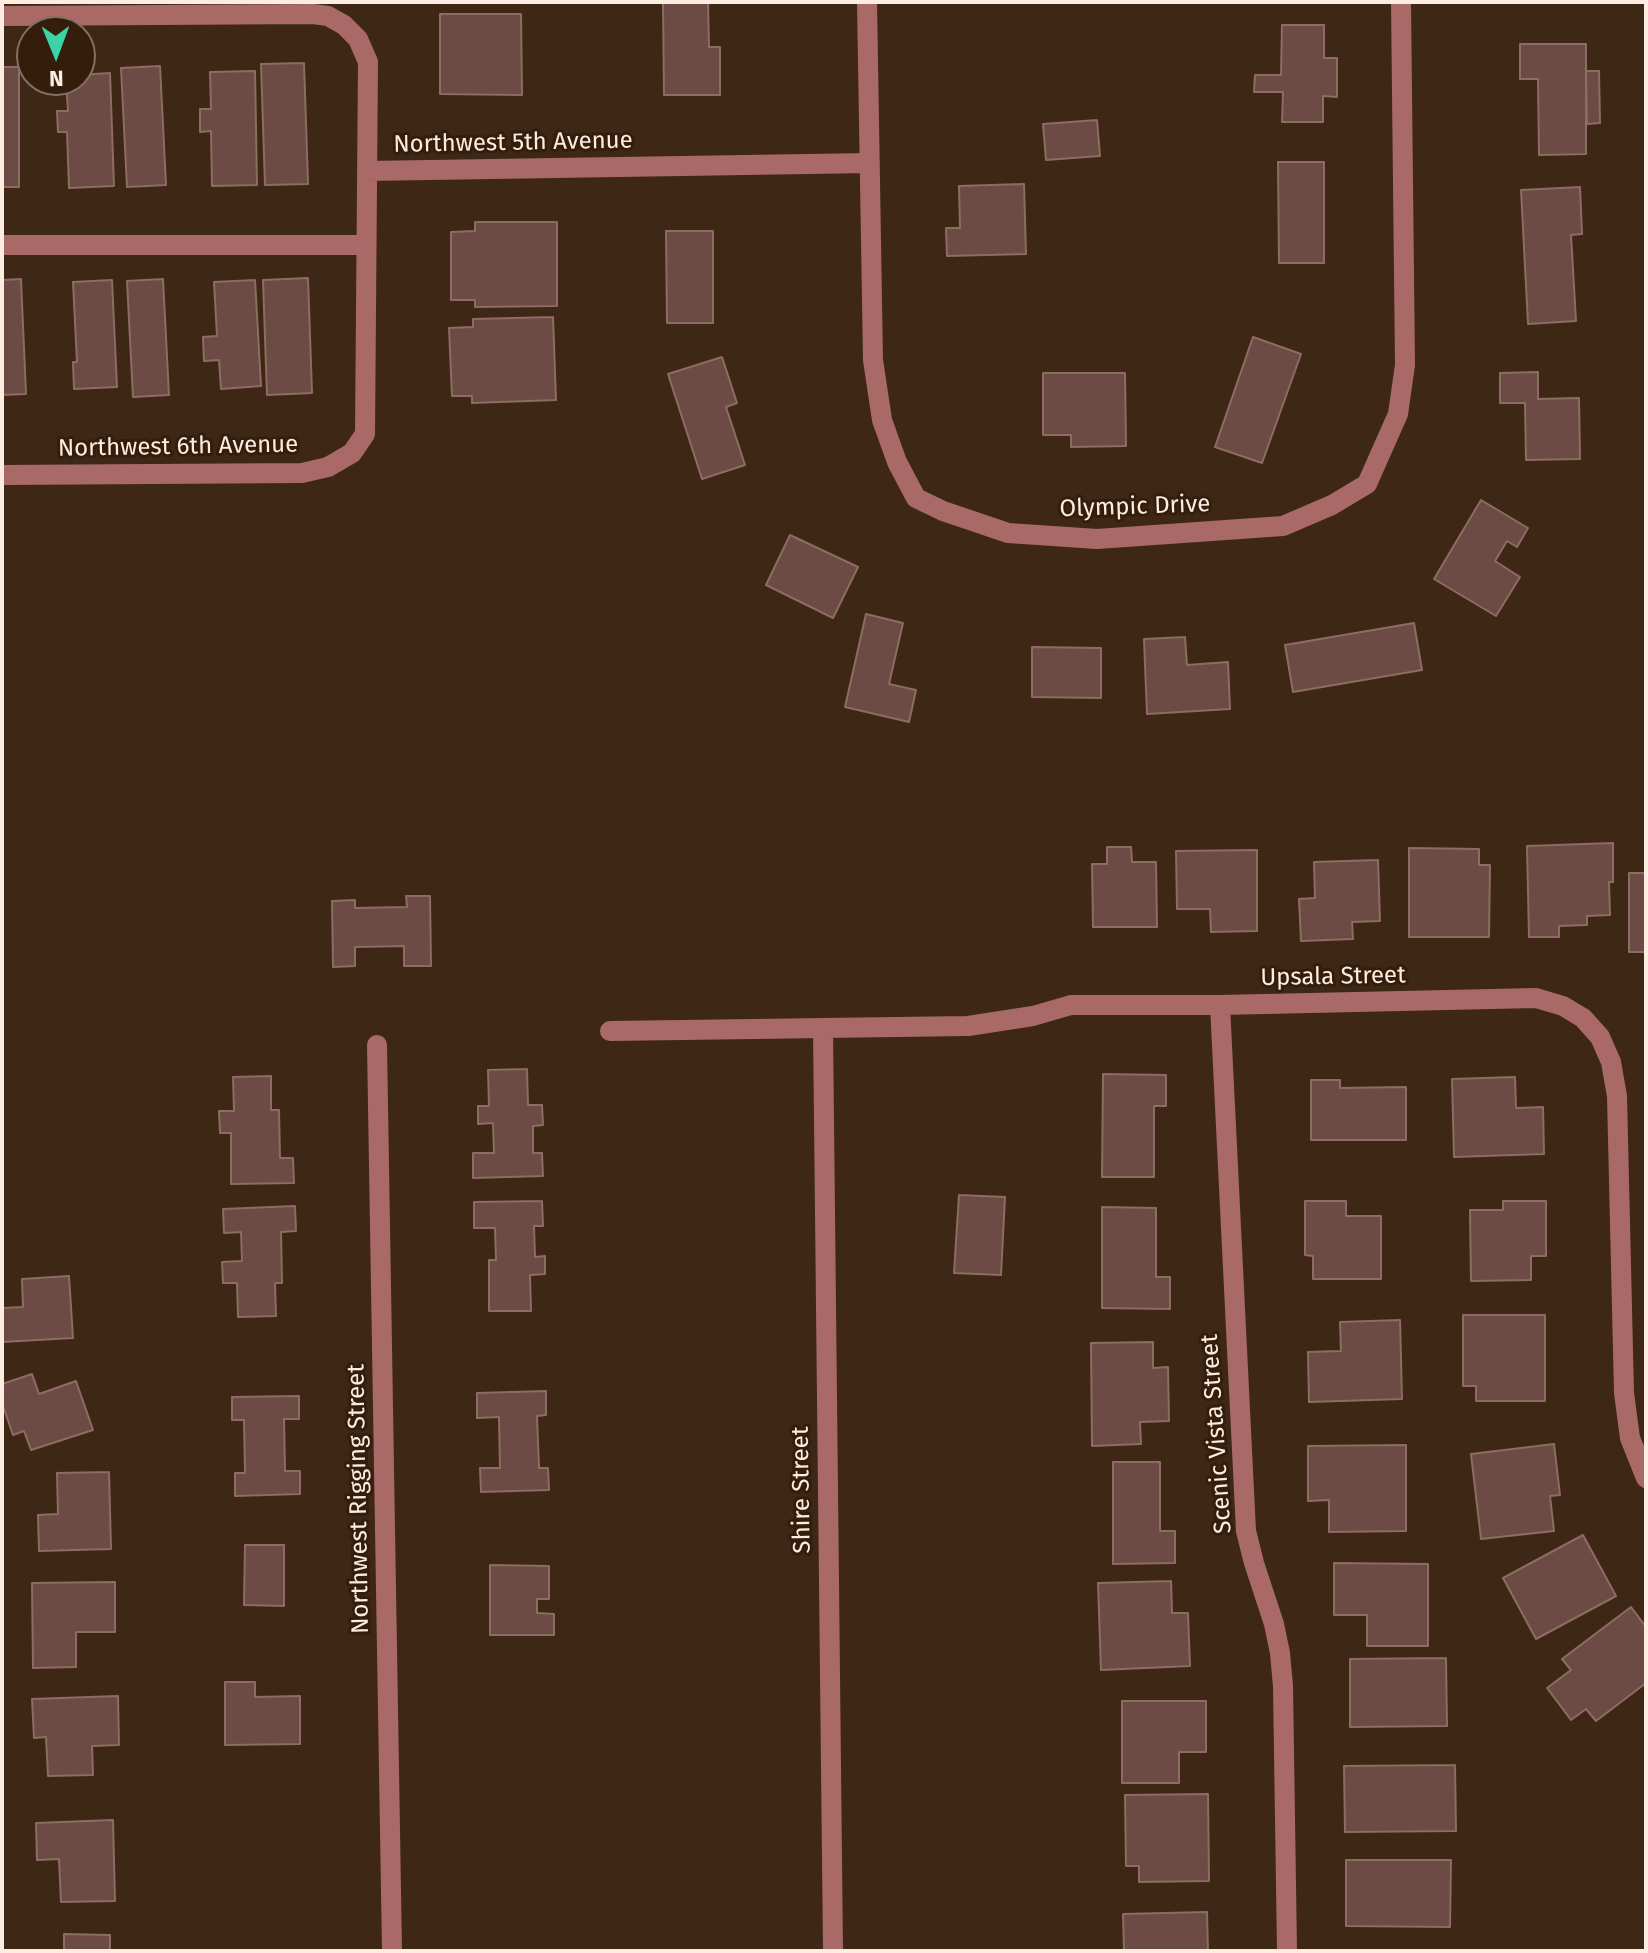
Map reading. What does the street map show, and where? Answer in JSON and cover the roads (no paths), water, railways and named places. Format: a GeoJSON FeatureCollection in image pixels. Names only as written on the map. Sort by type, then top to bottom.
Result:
{"type":"FeatureCollection","features":[{"type":"Feature","properties":{"kind":"street","name":"Olympic Drive"},"geometry":{"type":"LineString","coordinates":[[867,2],[873,360],[882,420],[897,462],[916,498],[943,511],[1008,533],[1097,539],[1283,526],[1332,505],[1367,484],[1398,414],[1405,365],[1401,2]]}},
{"type":"Feature","properties":{"kind":"street","name":"Northwest 5th Avenue"},"geometry":{"type":"LineString","coordinates":[[2,16],[328,16],[344,25],[358,39],[368,62],[367,171],[870,163]]}},
{"type":"Feature","properties":{"kind":"street","name":"Northwest 6th Avenue"},"geometry":{"type":"LineString","coordinates":[[2,475],[302,473],[328,467],[352,453],[365,434],[367,171]]}},
{"type":"Feature","properties":{"kind":"street"},"geometry":{"type":"LineString","coordinates":[[2,245],[366,245]]}},
{"type":"Feature","properties":{"kind":"street","name":"Upsala Street"},"geometry":{"type":"LineString","coordinates":[[610,1031],[968,1026],[1033,1016],[1071,1005],[1536,998],[1563,1006],[1583,1018],[1600,1037],[1611,1062],[1617,1096],[1624,1393],[1630,1438],[1646,1478]]}},
{"type":"Feature","properties":{"kind":"street","name":"Scenic Vista Street"},"geometry":{"type":"LineString","coordinates":[[1220,1005],[1246,1531],[1274,1624],[1283,1686],[1287,1951]]}},
{"type":"Feature","properties":{"kind":"street","name":"Shire Street"},"geometry":{"type":"LineString","coordinates":[[823,1028],[833,1951]]}},
{"type":"Feature","properties":{"kind":"street","name":"Northwest Rigging Street"},"geometry":{"type":"LineString","coordinates":[[377,1045],[392,1951]]}}]}
